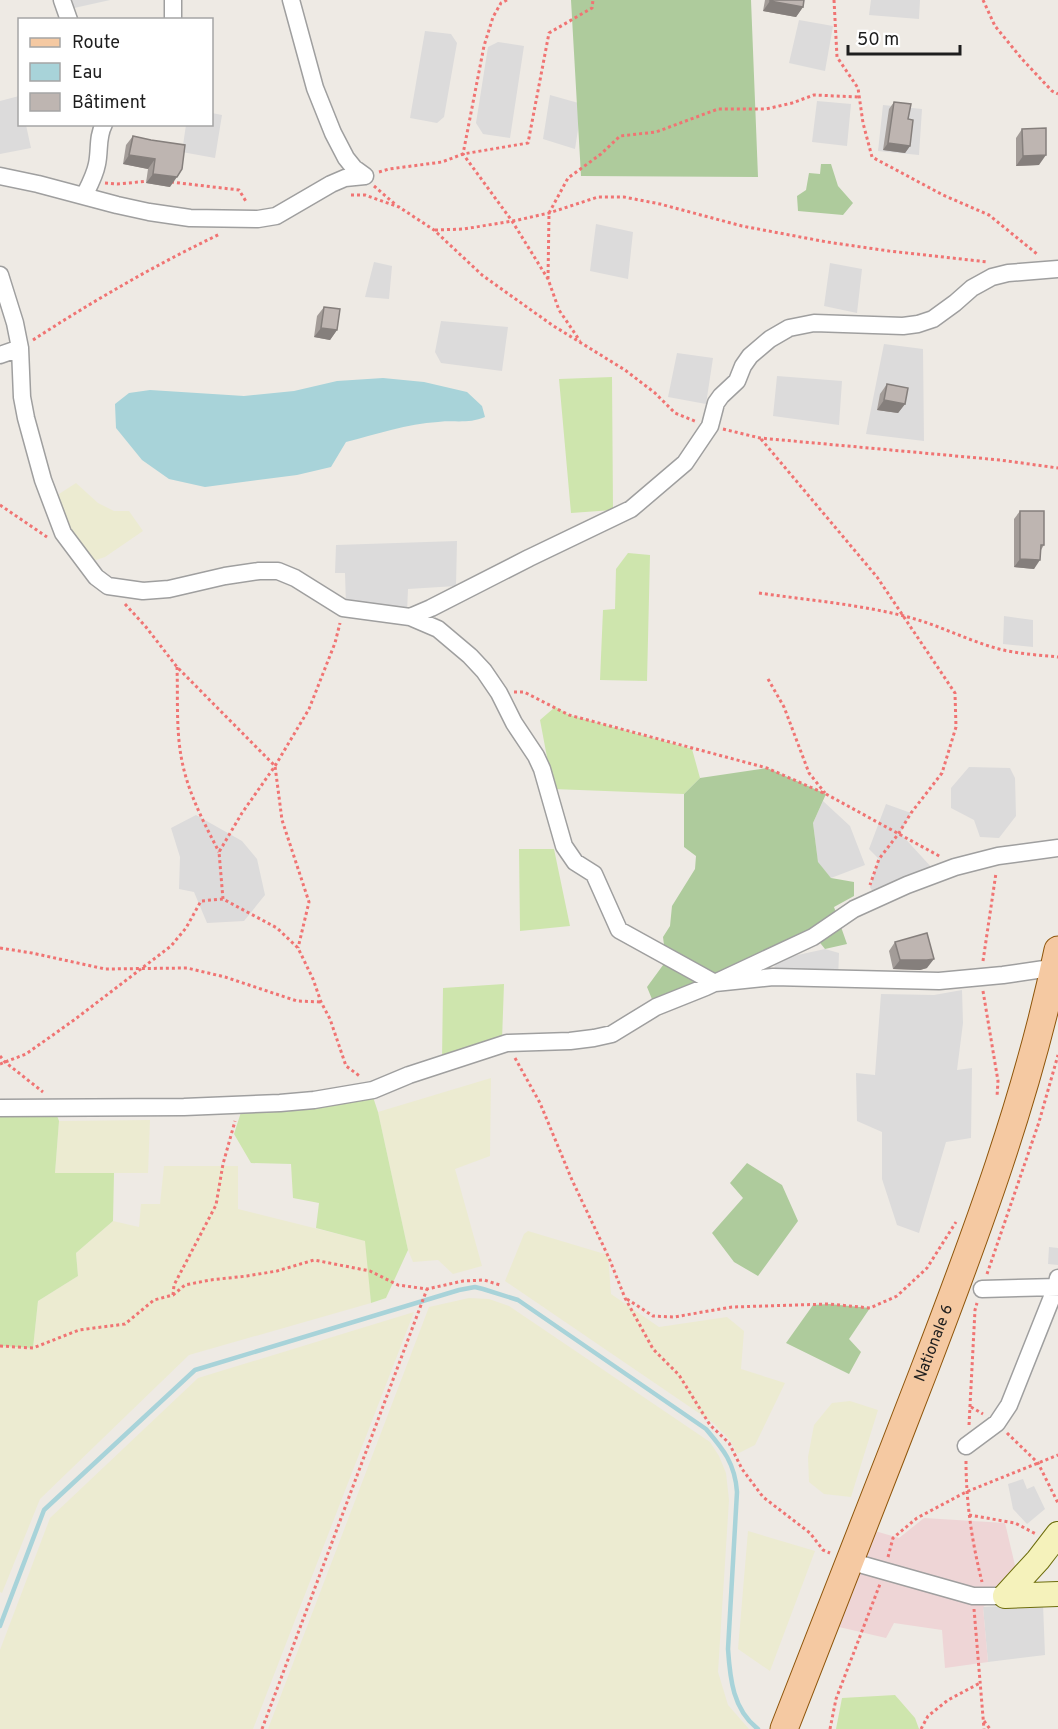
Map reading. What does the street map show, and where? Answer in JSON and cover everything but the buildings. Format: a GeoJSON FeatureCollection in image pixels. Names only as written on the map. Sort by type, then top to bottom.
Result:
{"type":"FeatureCollection","features":[{"type":"Feature","properties":{"kind":"main road","name":"Nationale 6"},"geometry":{"type":"LineString","coordinates":[[784,1729],[973,1244],[1007,1144],[1057,962]]}},
{"type":"Feature","properties":{"kind":"street"},"geometry":{"type":"LineString","coordinates":[[62,0],[68,18]]}},
{"type":"Feature","properties":{"kind":"street"},"geometry":{"type":"LineString","coordinates":[[173,0],[174,18]]}},
{"type":"Feature","properties":{"kind":"street"},"geometry":{"type":"LineString","coordinates":[[291,0],[315,88],[333,133],[346,158],[365,176]]}},
{"type":"Feature","properties":{"kind":"street"},"geometry":{"type":"LineString","coordinates":[[88,188],[97,164],[102,126]]}},
{"type":"Feature","properties":{"kind":"street"},"geometry":{"type":"LineString","coordinates":[[0,176],[88,188],[117,205],[190,218],[258,219],[276,216],[345,178],[365,176]]}},
{"type":"Feature","properties":{"kind":"street"},"geometry":{"type":"LineString","coordinates":[[410,617],[631,509],[685,463],[710,426],[716,403],[736,381],[750,356],[770,339],[789,328],[814,323],[903,326],[918,324],[933,319],[972,288],[992,277],[1008,273],[1057,269]]}},
{"type":"Feature","properties":{"kind":"street"},"geometry":{"type":"LineString","coordinates":[[0,275],[15,323],[20,348],[22,397],[43,480],[63,533],[72,548],[96,577],[108,585],[143,591],[169,589],[225,576],[278,571],[295,578],[343,608],[410,617],[438,629],[454,640],[484,671],[499,693],[542,769],[564,846],[575,862],[594,874],[619,930],[716,983],[773,977],[939,981],[1003,975],[1057,962]]}},
{"type":"Feature","properties":{"kind":"street"},"geometry":{"type":"LineString","coordinates":[[0,355],[20,348]]}},
{"type":"Feature","properties":{"kind":"street"},"geometry":{"type":"LineString","coordinates":[[0,1108],[239,1105],[314,1100],[377,1089],[409,1074],[507,1043],[570,1041],[612,1034],[656,1008],[813,938],[854,909],[907,885],[955,867],[998,856],[1058,848]]}},
{"type":"Feature","properties":{"kind":"street"},"geometry":{"type":"LineString","coordinates":[[966,1446],[997,1423],[1009,1405],[1057,1284],[982,1290]]}},
{"type":"Feature","properties":{"kind":"street"},"geometry":{"type":"LineString","coordinates":[[988,1596],[1055,1538]]}},
{"type":"Feature","properties":{"kind":"street"},"geometry":{"type":"LineString","coordinates":[[849,1561],[988,1596],[1058,1594]]}},
{"type":"Feature","properties":{"kind":"path"},"geometry":{"type":"LineString","coordinates":[[507,0],[501,3],[493,17],[484,46],[463,154],[512,221],[548,279],[559,310],[581,343]]}},
{"type":"Feature","properties":{"kind":"path"},"geometry":{"type":"LineString","coordinates":[[593,0],[592,8],[549,33],[528,143],[463,154],[442,162],[389,168],[365,176],[399,207],[434,230],[482,275],[552,325],[625,370],[655,393],[675,413],[684,418],[760,438],[989,459],[1058,468]]}},
{"type":"Feature","properties":{"kind":"path"},"geometry":{"type":"LineString","coordinates":[[834,0],[837,57],[858,88],[863,123],[872,157],[943,195],[989,215],[1057,269]]}},
{"type":"Feature","properties":{"kind":"path"},"geometry":{"type":"LineString","coordinates":[[983,0],[995,26],[1022,59],[1052,91],[1058,94]]}},
{"type":"Feature","properties":{"kind":"path"},"geometry":{"type":"LineString","coordinates":[[548,279],[549,213],[568,178],[601,154],[620,136],[656,132],[718,109],[766,109],[792,103],[814,94],[859,97]]}},
{"type":"Feature","properties":{"kind":"path"},"geometry":{"type":"LineString","coordinates":[[88,188],[158,181]]}},
{"type":"Feature","properties":{"kind":"path"},"geometry":{"type":"LineString","coordinates":[[170,182],[239,190],[258,219]]}},
{"type":"Feature","properties":{"kind":"path"},"geometry":{"type":"LineString","coordinates":[[344,195],[365,195],[399,207]]}},
{"type":"Feature","properties":{"kind":"path"},"geometry":{"type":"LineString","coordinates":[[434,230],[464,229],[512,221],[549,213],[598,197],[624,197],[742,226],[827,242],[988,262]]}},
{"type":"Feature","properties":{"kind":"path"},"geometry":{"type":"LineString","coordinates":[[20,348],[121,285],[221,234]]}},
{"type":"Feature","properties":{"kind":"path"},"geometry":{"type":"LineString","coordinates":[[760,438],[877,577],[955,693],[956,726],[942,773],[879,859],[870,887],[854,909]]}},
{"type":"Feature","properties":{"kind":"path"},"geometry":{"type":"LineString","coordinates":[[0,505],[55,542]]}},
{"type":"Feature","properties":{"kind":"path"},"geometry":{"type":"LineString","coordinates":[[108,585],[146,627],[177,667],[275,766],[282,820],[309,902],[298,948]]}},
{"type":"Feature","properties":{"kind":"path"},"geometry":{"type":"LineString","coordinates":[[759,593],[902,615],[929,622],[967,639],[1001,650],[1058,657]]}},
{"type":"Feature","properties":{"kind":"path"},"geometry":{"type":"LineString","coordinates":[[219,852],[309,709],[335,643],[343,608]]}},
{"type":"Feature","properties":{"kind":"path"},"geometry":{"type":"LineString","coordinates":[[177,667],[181,757],[195,805],[219,852],[223,899]]}},
{"type":"Feature","properties":{"kind":"path"},"geometry":{"type":"LineString","coordinates":[[768,679],[784,707],[808,773],[826,794]]}},
{"type":"Feature","properties":{"kind":"path"},"geometry":{"type":"LineString","coordinates":[[499,693],[524,692],[569,715],[767,768],[826,794],[899,833],[955,867]]}},
{"type":"Feature","properties":{"kind":"path"},"geometry":{"type":"LineString","coordinates":[[997,1104],[998,1082],[981,977],[998,856]]}},
{"type":"Feature","properties":{"kind":"path"},"geometry":{"type":"LineString","coordinates":[[0,1064],[26,1054],[171,946],[186,928],[201,901],[223,899],[277,928],[298,948],[330,1019],[346,1066],[377,1089]]}},
{"type":"Feature","properties":{"kind":"path"},"geometry":{"type":"LineString","coordinates":[[0,948],[105,969],[187,968],[225,977],[297,1001],[321,1002]]}},
{"type":"Feature","properties":{"kind":"path"},"geometry":{"type":"LineString","coordinates":[[507,1043],[540,1103],[625,1298],[653,1349],[679,1375],[710,1425],[729,1443],[742,1469],[763,1497],[810,1533],[823,1550],[849,1561]]}},
{"type":"Feature","properties":{"kind":"path"},"geometry":{"type":"LineString","coordinates":[[984,1729],[980,1683],[988,1596],[975,1554],[966,1491],[966,1446],[971,1407],[975,1310],[1039,1122],[1058,1055]]}},
{"type":"Feature","properties":{"kind":"path"},"geometry":{"type":"LineString","coordinates":[[0,1056],[63,1109]]}},
{"type":"Feature","properties":{"kind":"path"},"geometry":{"type":"LineString","coordinates":[[173,1295],[174,1285],[216,1205],[239,1105]]}},
{"type":"Feature","properties":{"kind":"path"},"geometry":{"type":"LineString","coordinates":[[625,1298],[653,1316],[674,1317],[732,1307],[829,1304],[870,1308],[897,1296],[927,1268],[961,1213]]}},
{"type":"Feature","properties":{"kind":"path"},"geometry":{"type":"LineString","coordinates":[[0,1346],[33,1348],[79,1330],[125,1324],[154,1300],[173,1295],[185,1286],[210,1280],[277,1271],[314,1260],[370,1271],[398,1286],[427,1289],[463,1281],[484,1280],[500,1285]]}},
{"type":"Feature","properties":{"kind":"path"},"geometry":{"type":"LineString","coordinates":[[262,1729],[427,1289]]}},
{"type":"Feature","properties":{"kind":"path"},"geometry":{"type":"LineString","coordinates":[[971,1407],[997,1423],[1038,1463],[1058,1503]]}},
{"type":"Feature","properties":{"kind":"path"},"geometry":{"type":"LineString","coordinates":[[969,1515],[1015,1523],[1055,1538]]}},
{"type":"Feature","properties":{"kind":"path"},"geometry":{"type":"LineString","coordinates":[[921,1729],[928,1716],[948,1700],[980,1683]]}},
{"type":"Feature","properties":{"kind":"path"},"geometry":{"type":"LineString","coordinates":[[984,1720],[990,1729]]}},
{"type":"Feature","properties":{"kind":"shaded area"},"geometry":{"type":"Polygon","coordinates":[[[72,0],[110,0],[74,8],[72,0]]]}},
{"type":"Feature","properties":{"kind":"shaded area"},"geometry":{"type":"Polygon","coordinates":[[[871,0],[920,0],[919,19],[869,15],[871,0]]]}},
{"type":"Feature","properties":{"kind":"shaded area"},"geometry":{"type":"Polygon","coordinates":[[[799,20],[833,26],[825,71],[789,63],[799,20]]]}},
{"type":"Feature","properties":{"kind":"shaded area"},"geometry":{"type":"Polygon","coordinates":[[[425,31],[451,34],[457,43],[444,117],[437,123],[410,118],[425,31]]]}},
{"type":"Feature","properties":{"kind":"shaded area"},"geometry":{"type":"Polygon","coordinates":[[[498,42],[524,46],[510,138],[483,134],[476,123],[488,47],[498,42]]]}},
{"type":"Feature","properties":{"kind":"shaded area"},"geometry":{"type":"Polygon","coordinates":[[[550,95],[582,104],[575,149],[543,139],[550,95]]]}},
{"type":"Feature","properties":{"kind":"shaded area"},"geometry":{"type":"Polygon","coordinates":[[[18,96],[18,126],[26,126],[31,148],[0,154],[0,101],[18,96]]]}},
{"type":"Feature","properties":{"kind":"shaded area"},"geometry":{"type":"Polygon","coordinates":[[[817,101],[851,104],[847,146],[812,142],[817,101]]]}},
{"type":"Feature","properties":{"kind":"shaded area"},"geometry":{"type":"Polygon","coordinates":[[[883,105],[922,109],[919,155],[878,151],[883,105]]]}},
{"type":"Feature","properties":{"kind":"shaded area"},"geometry":{"type":"Polygon","coordinates":[[[213,113],[222,115],[215,158],[182,152],[186,126],[213,126],[213,113]]]}},
{"type":"Feature","properties":{"kind":"shaded area"},"geometry":{"type":"Polygon","coordinates":[[[596,224],[633,232],[628,279],[590,271],[596,224]]]}},
{"type":"Feature","properties":{"kind":"shaded area"},"geometry":{"type":"Polygon","coordinates":[[[374,262],[392,266],[389,299],[365,297],[374,262]]]}},
{"type":"Feature","properties":{"kind":"shaded area"},"geometry":{"type":"Polygon","coordinates":[[[830,263],[862,269],[857,313],[824,306],[830,263]]]}},
{"type":"Feature","properties":{"kind":"shaded area"},"geometry":{"type":"Polygon","coordinates":[[[441,321],[508,327],[502,371],[441,363],[435,352],[441,321]]]}},
{"type":"Feature","properties":{"kind":"shaded area"},"geometry":{"type":"Polygon","coordinates":[[[884,344],[923,349],[924,441],[866,434],[884,344]]]}},
{"type":"Feature","properties":{"kind":"shaded area"},"geometry":{"type":"Polygon","coordinates":[[[677,353],[713,358],[706,404],[668,397],[677,353]]]}},
{"type":"Feature","properties":{"kind":"shaded area"},"geometry":{"type":"Polygon","coordinates":[[[777,376],[842,381],[839,425],[773,416],[777,376]]]}},
{"type":"Feature","properties":{"kind":"shaded area"},"geometry":{"type":"Polygon","coordinates":[[[457,541],[456,586],[408,589],[407,613],[346,606],[345,573],[335,573],[336,545],[457,541]]]}},
{"type":"Feature","properties":{"kind":"shaded area"},"geometry":{"type":"Polygon","coordinates":[[[1004,616],[1033,620],[1033,647],[1003,644],[1004,616]]]}},
{"type":"Feature","properties":{"kind":"shaded area"},"geometry":{"type":"Polygon","coordinates":[[[969,767],[1010,768],[1015,778],[1016,816],[999,838],[980,837],[974,820],[951,808],[951,788],[969,767]]]}},
{"type":"Feature","properties":{"kind":"shaded area"},"geometry":{"type":"Polygon","coordinates":[[[823,801],[850,826],[865,865],[831,878],[818,863],[813,823],[823,801]]]}},
{"type":"Feature","properties":{"kind":"shaded area"},"geometry":{"type":"Polygon","coordinates":[[[886,804],[911,813],[900,833],[933,869],[877,899],[870,887],[879,859],[869,849],[886,804]]]}},
{"type":"Feature","properties":{"kind":"shaded area"},"geometry":{"type":"Polygon","coordinates":[[[196,815],[242,841],[257,859],[265,895],[244,921],[207,923],[194,892],[179,889],[180,857],[171,828],[196,815]]]}},
{"type":"Feature","properties":{"kind":"shaded area"},"geometry":{"type":"Polygon","coordinates":[[[825,949],[839,953],[838,980],[774,977],[775,960],[825,949]]]}},
{"type":"Feature","properties":{"kind":"shaded area"},"geometry":{"type":"Polygon","coordinates":[[[962,990],[963,1023],[957,1070],[972,1068],[971,1138],[946,1142],[919,1233],[897,1225],[882,1179],[882,1132],[857,1121],[856,1073],[875,1075],[881,994],[934,995],[962,990]]]}},
{"type":"Feature","properties":{"kind":"shaded area"},"geometry":{"type":"Polygon","coordinates":[[[1049,1247],[1058,1248],[1058,1265],[1048,1264],[1049,1247]]]}},
{"type":"Feature","properties":{"kind":"shaded area"},"geometry":{"type":"Polygon","coordinates":[[[1023,1479],[1027,1489],[1034,1486],[1045,1509],[1027,1524],[1013,1509],[1008,1484],[1023,1479]]]}},
{"type":"Feature","properties":{"kind":"shaded area"},"geometry":{"type":"Polygon","coordinates":[[[924,1518],[1005,1523],[1018,1578],[1008,1592],[983,1607],[988,1662],[945,1668],[942,1630],[894,1623],[886,1638],[839,1627],[875,1531],[899,1538],[924,1518]]]}},
{"type":"Feature","properties":{"kind":"shaded area"},"geometry":{"type":"Polygon","coordinates":[[[1043,1604],[1045,1655],[988,1662],[983,1607],[1043,1604]]]}},
{"type":"Feature","properties":{"kind":"green space"},"geometry":{"type":"Polygon","coordinates":[[[571,0],[751,0],[758,177],[581,176],[571,0]]]}},
{"type":"Feature","properties":{"kind":"green space"},"geometry":{"type":"Polygon","coordinates":[[[821,164],[831,164],[838,186],[853,203],[843,215],[798,211],[797,196],[806,190],[809,173],[820,174],[821,164]]]}},
{"type":"Feature","properties":{"kind":"green space"},"geometry":{"type":"Polygon","coordinates":[[[612,377],[613,510],[571,513],[559,379],[612,377]]]}},
{"type":"Feature","properties":{"kind":"green space"},"geometry":{"type":"Polygon","coordinates":[[[76,483],[98,503],[114,511],[129,511],[143,531],[105,557],[93,561],[64,522],[59,494],[76,483]]]}},
{"type":"Feature","properties":{"kind":"green space"},"geometry":{"type":"Polygon","coordinates":[[[628,553],[650,555],[647,681],[600,680],[603,610],[615,609],[616,569],[628,553]]]}},
{"type":"Feature","properties":{"kind":"green space"},"geometry":{"type":"Polygon","coordinates":[[[555,707],[569,715],[692,749],[700,778],[684,794],[553,789],[540,720],[555,707]]]}},
{"type":"Feature","properties":{"kind":"green space"},"geometry":{"type":"Polygon","coordinates":[[[767,768],[826,794],[813,823],[818,862],[831,878],[854,882],[854,896],[834,907],[847,944],[825,949],[817,939],[654,1004],[647,987],[666,961],[663,937],[670,926],[672,906],[695,869],[696,856],[684,847],[684,794],[700,778],[767,768]]]}},
{"type":"Feature","properties":{"kind":"green space"},"geometry":{"type":"Polygon","coordinates":[[[519,849],[554,849],[570,926],[520,931],[519,849]]]}},
{"type":"Feature","properties":{"kind":"green space"},"geometry":{"type":"Polygon","coordinates":[[[504,984],[502,1040],[442,1060],[443,988],[504,984]]]}},
{"type":"Feature","properties":{"kind":"green space"},"geometry":{"type":"Polygon","coordinates":[[[491,1078],[490,1156],[455,1169],[482,1266],[453,1274],[438,1260],[413,1262],[408,1250],[378,1112],[491,1078]]]}},
{"type":"Feature","properties":{"kind":"green space"},"geometry":{"type":"Polygon","coordinates":[[[371,1091],[378,1112],[408,1250],[386,1298],[371,1303],[365,1241],[316,1228],[319,1203],[293,1198],[291,1164],[251,1163],[234,1134],[242,1109],[371,1091]]]}},
{"type":"Feature","properties":{"kind":"green space"},"geometry":{"type":"Polygon","coordinates":[[[56,1113],[59,1121],[55,1173],[114,1173],[113,1221],[76,1253],[78,1276],[38,1301],[33,1348],[0,1346],[0,1116],[56,1113]]]}},
{"type":"Feature","properties":{"kind":"green space"},"geometry":{"type":"Polygon","coordinates":[[[150,1120],[148,1173],[55,1173],[59,1121],[150,1120]]]}},
{"type":"Feature","properties":{"kind":"green space"},"geometry":{"type":"Polygon","coordinates":[[[747,1163],[782,1185],[798,1221],[758,1276],[734,1262],[712,1233],[743,1198],[730,1183],[747,1163]]]}},
{"type":"Feature","properties":{"kind":"green space"},"geometry":{"type":"Polygon","coordinates":[[[164,1166],[238,1166],[238,1209],[366,1241],[371,1303],[189,1355],[40,1499],[2,1593],[0,1592],[0,1346],[33,1348],[38,1301],[78,1276],[76,1253],[113,1221],[139,1227],[141,1204],[160,1204],[164,1166]]]}},
{"type":"Feature","properties":{"kind":"green space"},"geometry":{"type":"Polygon","coordinates":[[[528,1231],[608,1255],[611,1294],[659,1327],[727,1317],[744,1331],[741,1369],[785,1383],[755,1445],[737,1454],[730,1440],[712,1422],[505,1281],[524,1234],[528,1231]]]}},
{"type":"Feature","properties":{"kind":"green space"},"geometry":{"type":"Polygon","coordinates":[[[469,1298],[489,1299],[509,1306],[710,1442],[726,1473],[729,1500],[718,1672],[728,1705],[749,1729],[268,1729],[429,1307],[469,1298]]]}},
{"type":"Feature","properties":{"kind":"green space"},"geometry":{"type":"Polygon","coordinates":[[[829,1304],[870,1308],[849,1339],[861,1352],[849,1374],[786,1343],[813,1305],[829,1304]]]}},
{"type":"Feature","properties":{"kind":"green space"},"geometry":{"type":"Polygon","coordinates":[[[414,1312],[253,1729],[0,1729],[0,1650],[50,1518],[198,1378],[414,1312]]]}},
{"type":"Feature","properties":{"kind":"green space"},"geometry":{"type":"Polygon","coordinates":[[[850,1401],[878,1410],[851,1497],[824,1494],[809,1482],[808,1457],[814,1425],[832,1403],[850,1401]]]}},
{"type":"Feature","properties":{"kind":"green space"},"geometry":{"type":"Polygon","coordinates":[[[748,1531],[815,1551],[770,1671],[738,1649],[748,1531]]]}},
{"type":"Feature","properties":{"kind":"green space"},"geometry":{"type":"Polygon","coordinates":[[[895,1695],[915,1718],[919,1729],[836,1729],[842,1698],[895,1695]]]}},
{"type":"Feature","properties":{"kind":"water"},"geometry":{"type":"Polygon","coordinates":[[[383,378],[424,382],[467,392],[482,406],[485,417],[468,421],[444,421],[415,425],[346,442],[331,467],[297,475],[205,487],[169,479],[142,460],[116,428],[115,404],[129,393],[150,390],[244,396],[294,391],[337,381],[383,378]]]}},
{"type":"Feature","properties":{"kind":"waterway"},"geometry":{"type":"LineString","coordinates":[[0,1626],[44,1510],[195,1370],[475,1287],[518,1300],[706,1429],[723,1450],[734,1473],[737,1492],[728,1649],[730,1671],[738,1703],[743,1713],[758,1729]]}}]}
